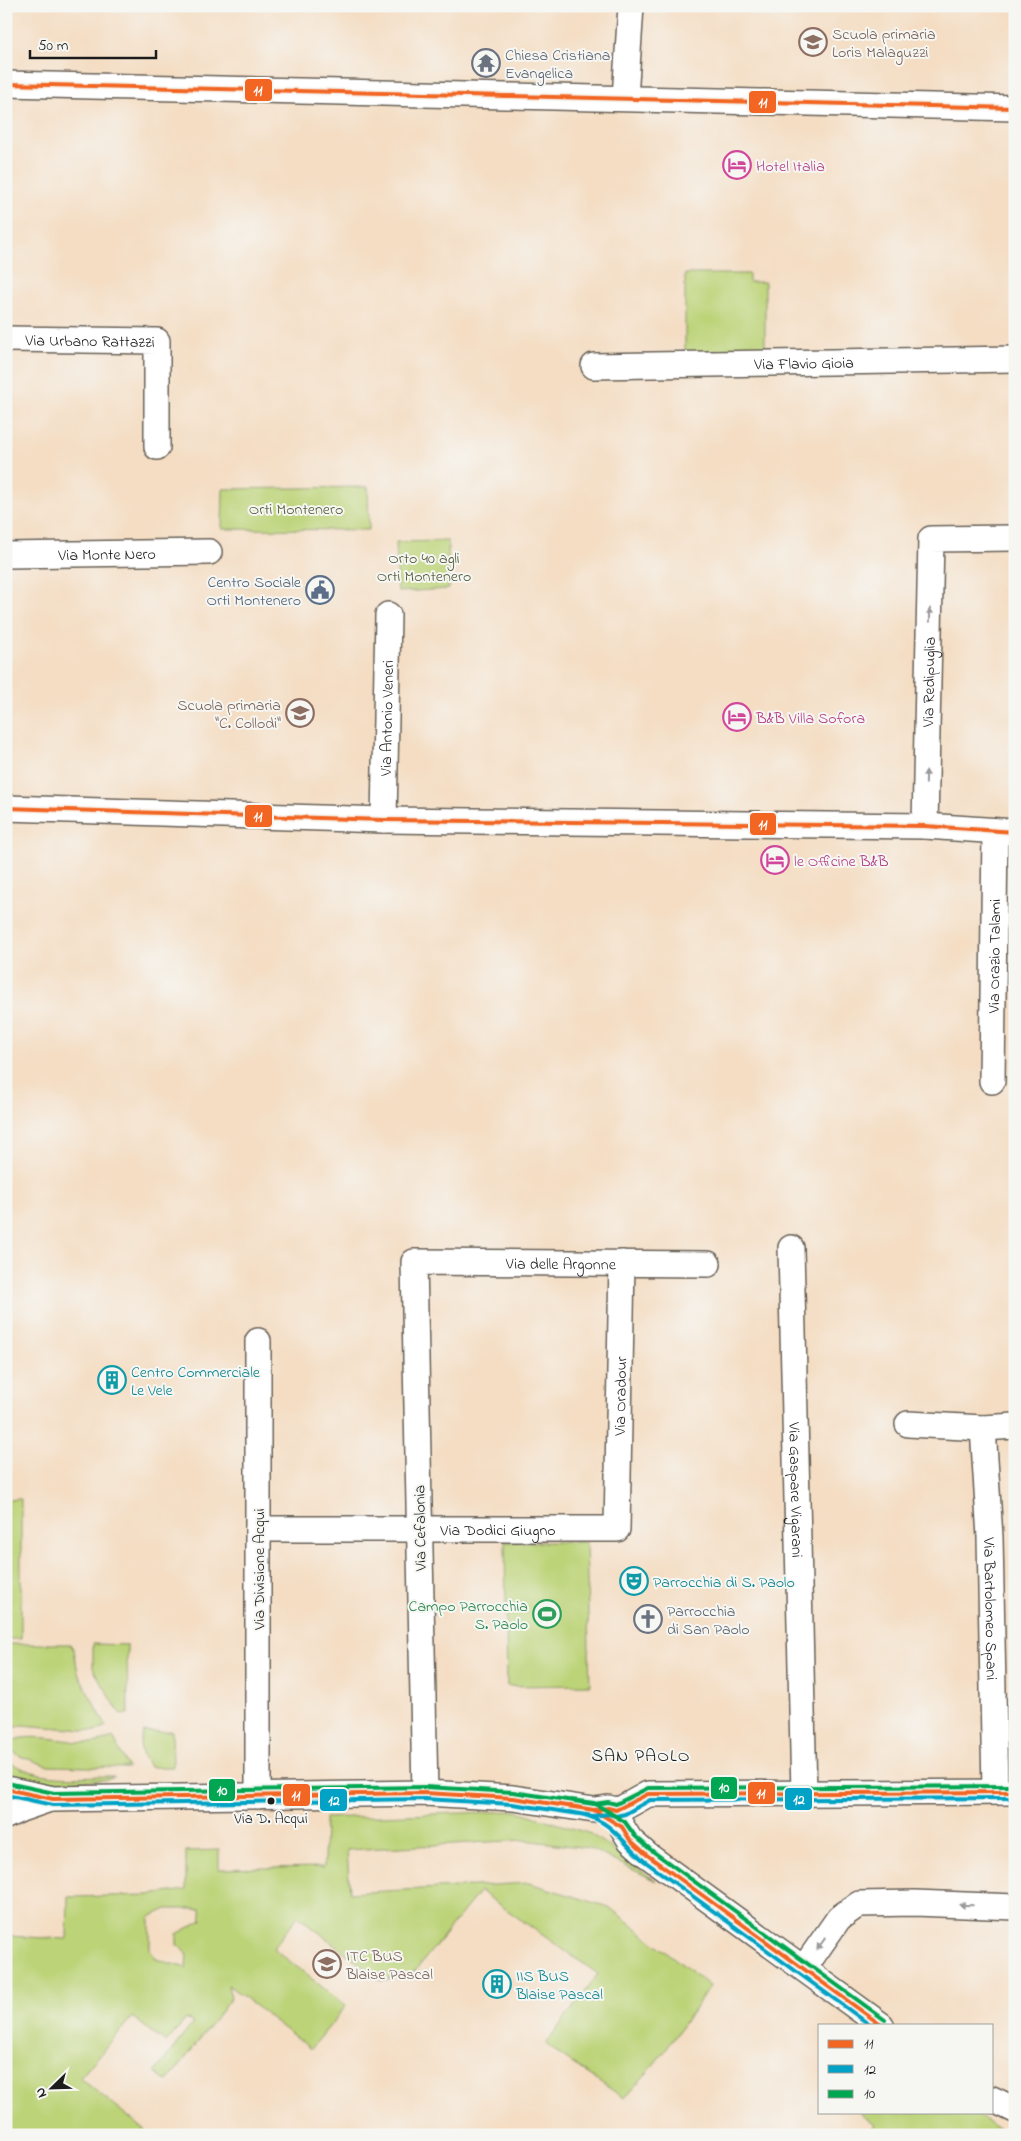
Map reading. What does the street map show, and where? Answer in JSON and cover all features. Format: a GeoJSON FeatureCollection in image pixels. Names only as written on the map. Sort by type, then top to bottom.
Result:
{"type":"FeatureCollection","features":[{"type":"Feature","properties":{"kind":"street"},"geometry":{"type":"LineString","coordinates":[[625,98],[631,6]]}},
{"type":"Feature","properties":{"kind":"street"},"geometry":{"type":"LineString","coordinates":[[6,84],[1015,108]]}},
{"type":"Feature","properties":{"kind":"street","name":"Via Urbano Rattazzi"},"geometry":{"type":"LineString","coordinates":[[6,339],[157,341],[158,447]]}},
{"type":"Feature","properties":{"kind":"street","name":"Via Flavio Gioia"},"geometry":{"type":"LineString","coordinates":[[594,366],[1015,359]]}},
{"type":"Feature","properties":{"kind":"street","name":"Via Redipuglia"},"geometry":{"type":"LineString","coordinates":[[925,826],[931,539],[1015,538]]}},
{"type":"Feature","properties":{"kind":"street","name":"Via Monte Nero"},"geometry":{"type":"LineString","coordinates":[[6,555],[209,552]]}},
{"type":"Feature","properties":{"kind":"street","name":"Via Antonio Veneri"},"geometry":{"type":"LineString","coordinates":[[384,820],[388,615]]}},
{"type":"Feature","properties":{"kind":"street"},"geometry":{"type":"LineString","coordinates":[[6,808],[384,820],[925,826],[1005,831]]}},
{"type":"Feature","properties":{"kind":"street","name":"Via Orazio Talami"},"geometry":{"type":"LineString","coordinates":[[992,1081],[1004,962],[1005,831]]}},
{"type":"Feature","properties":{"kind":"street","name":"Via Gaspare Vigarani"},"geometry":{"type":"LineString","coordinates":[[791,1248],[804,1793]]}},
{"type":"Feature","properties":{"kind":"street","name":"Via delle Argonne"},"geometry":{"type":"LineString","coordinates":[[414,1262],[708,1264]]}},
{"type":"Feature","properties":{"kind":"street","name":"Via Cefalonia"},"geometry":{"type":"LineString","coordinates":[[414,1262],[424,1794]]}},
{"type":"Feature","properties":{"kind":"street","name":"Via Oradour"},"geometry":{"type":"LineString","coordinates":[[617,1528],[622,1263]]}},
{"type":"Feature","properties":{"kind":"street","name":"Via Divisione Acqui"},"geometry":{"type":"LineString","coordinates":[[258,1342],[258,1796]]}},
{"type":"Feature","properties":{"kind":"street"},"geometry":{"type":"LineString","coordinates":[[908,1424],[983,1428],[1015,1426]]}},
{"type":"Feature","properties":{"kind":"street","name":"Via Bartolomeo Spani"},"geometry":{"type":"LineString","coordinates":[[983,1428],[1005,1792]]}},
{"type":"Feature","properties":{"kind":"street","name":"Via Dodici Giugno"},"geometry":{"type":"LineString","coordinates":[[258,1529],[617,1528]]}},
{"type":"Feature","properties":{"kind":"street"},"geometry":{"type":"LineString","coordinates":[[6,1790],[53,1798],[424,1794],[513,1798],[616,1815],[648,1794],[1005,1792]]}},
{"type":"Feature","properties":{"kind":"street"},"geometry":{"type":"LineString","coordinates":[[6,1816],[53,1798]]}},
{"type":"Feature","properties":{"kind":"street"},"geometry":{"type":"LineString","coordinates":[[616,1815],[630,1840],[647,1856],[880,2024]]}},
{"type":"Feature","properties":{"kind":"street"},"geometry":{"type":"LineString","coordinates":[[804,1968],[840,1918],[859,1904],[915,1903],[1015,1907]]}},
{"type":"Feature","properties":{"kind":"green space"},"geometry":{"type":"Polygon","coordinates":[[[685,274],[749,274],[749,282],[765,282],[765,352],[685,352],[685,274]]]}},
{"type":"Feature","properties":{"kind":"green space","name":"Orti Montenero"},"geometry":{"type":"Polygon","coordinates":[[[368,487],[369,530],[222,529],[223,489],[368,487]]]}},
{"type":"Feature","properties":{"kind":"green space","name":"Orto 40 agli Orti Montenero"},"geometry":{"type":"Polygon","coordinates":[[[448,541],[449,589],[398,592],[396,542],[448,541]]]}},
{"type":"Feature","properties":{"kind":"green space"},"geometry":{"type":"Polygon","coordinates":[[[21,1499],[21,1639],[6,1639],[6,1500],[21,1499]]]}},
{"type":"Feature","properties":{"kind":"green space","name":"Campo Parrocchia S. Paolo"},"geometry":{"type":"Polygon","coordinates":[[[505,1542],[586,1542],[590,1685],[507,1686],[505,1542]]]}},
{"type":"Feature","properties":{"kind":"green space"},"geometry":{"type":"Polygon","coordinates":[[[6,1644],[70,1644],[74,1650],[78,1673],[106,1726],[96,1731],[22,1725],[6,1731],[6,1644]]]}},
{"type":"Feature","properties":{"kind":"green space"},"geometry":{"type":"Polygon","coordinates":[[[93,1644],[127,1645],[128,1714],[121,1715],[95,1672],[93,1667],[93,1644]]]}},
{"type":"Feature","properties":{"kind":"green space"},"geometry":{"type":"Polygon","coordinates":[[[172,1731],[173,1767],[149,1767],[140,1746],[144,1732],[172,1731]]]}},
{"type":"Feature","properties":{"kind":"green space"},"geometry":{"type":"Polygon","coordinates":[[[32,1737],[90,1743],[113,1737],[128,1768],[48,1766],[20,1756],[6,1747],[12,1741],[21,1738],[32,1737]]]}},
{"type":"Feature","properties":{"kind":"green space"},"geometry":{"type":"Polygon","coordinates":[[[6,1760],[32,1772],[45,1775],[72,1777],[114,1776],[105,1780],[11,1782],[6,1781],[6,1760]]]}},
{"type":"Feature","properties":{"kind":"green space"},"geometry":{"type":"Polygon","coordinates":[[[517,1811],[591,1834],[656,1881],[589,1848],[524,1840],[347,1850],[350,1893],[529,1883],[609,1907],[710,1986],[656,2063],[624,2098],[546,2044],[598,1974],[480,1891],[415,1971],[381,1981],[298,1916],[273,1948],[346,2006],[311,2049],[228,1985],[231,1998],[168,2081],[155,2072],[193,2023],[186,2019],[166,2043],[132,2017],[80,2078],[151,2135],[6,2135],[6,1936],[67,1939],[68,1897],[150,1895],[186,1890],[186,1851],[219,1850],[219,1869],[324,1867],[325,1818],[517,1811]],[[167,1909],[150,1917],[150,1949],[156,1959],[186,1968],[187,1952],[177,1945],[177,1934],[202,1920],[201,1909],[167,1909]]]}},
{"type":"Feature","properties":{"kind":"green space"},"geometry":{"type":"Polygon","coordinates":[[[861,2114],[976,2114],[1007,2135],[868,2135],[875,2125],[861,2114]]]}},
{"type":"Feature","properties":{"kind":"transit line","name":"11"},"geometry":{"type":"LineString","coordinates":[[6,84],[1015,108]]}},
{"type":"Feature","properties":{"kind":"transit line","name":"11"},"geometry":{"type":"LineString","coordinates":[[6,808],[384,820],[925,826],[1015,832]]}},
{"type":"Feature","properties":{"kind":"transit line","name":"10"},"geometry":{"type":"LineString","coordinates":[[7,1783],[54,1793],[425,1787],[513,1792],[594,1804],[608,1802],[616,1804],[648,1788],[1015,1786]]}},
{"type":"Feature","properties":{"kind":"transit line","name":"11"},"geometry":{"type":"LineString","coordinates":[[6,1789],[53,1799],[425,1793],[513,1798],[594,1810],[608,1808],[616,1810],[648,1794],[1015,1792]]}},
{"type":"Feature","properties":{"kind":"transit line","name":"12"},"geometry":{"type":"LineString","coordinates":[[6,1795],[53,1805],[425,1799],[512,1804],[593,1816],[625,1814],[650,1800],[1015,1798]]}},
{"type":"Feature","properties":{"kind":"transit line","name":"10"},"geometry":{"type":"LineString","coordinates":[[571,1800],[594,1803],[625,1822],[635,1836],[651,1850],[885,2020]]}},
{"type":"Feature","properties":{"kind":"transit line","name":"11"},"geometry":{"type":"LineString","coordinates":[[570,1806],[594,1810],[622,1827],[630,1840],[647,1855],[880,2024]]}},
{"type":"Feature","properties":{"kind":"transit line","name":"12"},"geometry":{"type":"LineString","coordinates":[[569,1812],[594,1818],[603,1823],[643,1860],[869,2024]]}},
{"type":"Feature","properties":{"kind":"place","name":"Scuola primaria Loris Malaguzzi"},"geometry":{"type":"Point","coordinates":[813,42]}},
{"type":"Feature","properties":{"kind":"place","name":"Chiesa Cristiana Evangelica"},"geometry":{"type":"Point","coordinates":[486,63]}},
{"type":"Feature","properties":{"kind":"place","name":"Hotel Italia"},"geometry":{"type":"Point","coordinates":[737,165]}},
{"type":"Feature","properties":{"kind":"place","name":"Centro Sociale Orti Montenero"},"geometry":{"type":"Point","coordinates":[320,590]}},
{"type":"Feature","properties":{"kind":"place","name":"Scuola primaria \"C. Collodi\""},"geometry":{"type":"Point","coordinates":[300,713]}},
{"type":"Feature","properties":{"kind":"place","name":"B&B Villa Sofora"},"geometry":{"type":"Point","coordinates":[737,717]}},
{"type":"Feature","properties":{"kind":"place","name":"le Officine B&B"},"geometry":{"type":"Point","coordinates":[775,860]}},
{"type":"Feature","properties":{"kind":"place","name":"Centro Commerciale Le Vele"},"geometry":{"type":"Point","coordinates":[112,1380]}},
{"type":"Feature","properties":{"kind":"place","name":"Parrocchia di S. Paolo"},"geometry":{"type":"Point","coordinates":[634,1581]}},
{"type":"Feature","properties":{"kind":"place","name":"Campo Parrocchia S. Paolo"},"geometry":{"type":"Point","coordinates":[547,1614]}},
{"type":"Feature","properties":{"kind":"place","name":"Parrocchia di San Paolo"},"geometry":{"type":"Point","coordinates":[648,1619]}},
{"type":"Feature","properties":{"kind":"place","name":"Via D. Acqui"},"geometry":{"type":"Point","coordinates":[271,1801]}},
{"type":"Feature","properties":{"kind":"place","name":"ITC BUS Blaise Pascal"},"geometry":{"type":"Point","coordinates":[327,1964]}},
{"type":"Feature","properties":{"kind":"place","name":"IIS BUS Blaise Pascal"},"geometry":{"type":"Point","coordinates":[497,1984]}},
{"type":"Feature","properties":{"kind":"district","name":"SAN PAOLO"},"geometry":{"type":"Point","coordinates":[641,1755]}}]}
